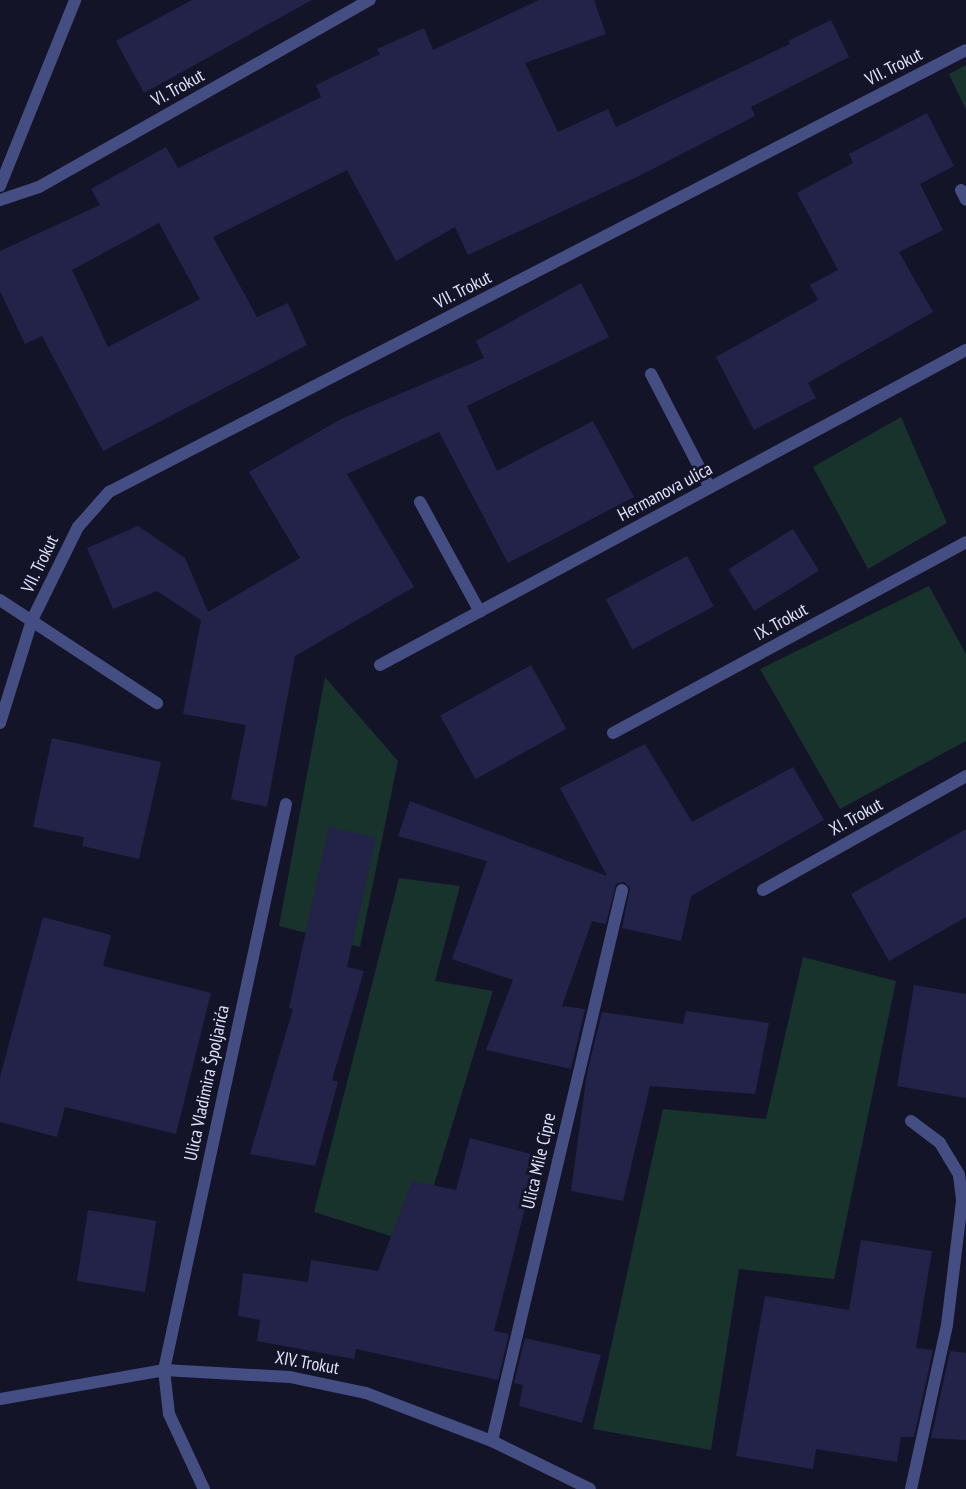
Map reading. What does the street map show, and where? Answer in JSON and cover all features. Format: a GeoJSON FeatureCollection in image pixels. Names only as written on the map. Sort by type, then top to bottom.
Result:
{"type":"FeatureCollection","features":[{"type":"Feature","properties":{"kind":"street"},"geometry":{"type":"LineString","coordinates":[[0,186],[75,0]]}},
{"type":"Feature","properties":{"kind":"street","name":"VI. Trokut"},"geometry":{"type":"LineString","coordinates":[[0,200],[39,187],[370,0]]}},
{"type":"Feature","properties":{"kind":"street","name":"VII. Trokut"},"geometry":{"type":"LineString","coordinates":[[32,620],[78,527],[109,492],[966,50]]}},
{"type":"Feature","properties":{"kind":"street","name":"Hermanova ulica"},"geometry":{"type":"LineString","coordinates":[[380,665],[966,350]]}},
{"type":"Feature","properties":{"kind":"street"},"geometry":{"type":"LineString","coordinates":[[651,374],[710,488]]}},
{"type":"Feature","properties":{"kind":"street"},"geometry":{"type":"LineString","coordinates":[[420,502],[480,612]]}},
{"type":"Feature","properties":{"kind":"street","name":"IX. Trokut"},"geometry":{"type":"LineString","coordinates":[[613,733],[966,542]]}},
{"type":"Feature","properties":{"kind":"street"},"geometry":{"type":"LineString","coordinates":[[0,600],[157,703]]}},
{"type":"Feature","properties":{"kind":"street"},"geometry":{"type":"LineString","coordinates":[[0,723],[32,620]]}},
{"type":"Feature","properties":{"kind":"street","name":"XI. Trokut"},"geometry":{"type":"LineString","coordinates":[[764,890],[966,776]]}},
{"type":"Feature","properties":{"kind":"street","name":"Ulica Vladimira Špoljarića"},"geometry":{"type":"LineString","coordinates":[[204,1489],[169,1414],[164,1370],[286,804]]}},
{"type":"Feature","properties":{"kind":"street","name":"Ulica Mile Cipre"},"geometry":{"type":"LineString","coordinates":[[492,1441],[622,890]]}},
{"type":"Feature","properties":{"kind":"street"},"geometry":{"type":"LineString","coordinates":[[911,1121],[940,1143],[959,1175],[962,1201],[947,1325],[911,1489]]}},
{"type":"Feature","properties":{"kind":"street","name":"XIV. Trokut"},"geometry":{"type":"LineString","coordinates":[[0,1399],[164,1370],[290,1377],[366,1393],[492,1441],[590,1489]]}},
{"type":"Feature","properties":{"kind":"green space"},"geometry":{"type":"Polygon","coordinates":[[[966,65],[966,110],[949,74],[966,65]]]}},
{"type":"Feature","properties":{"kind":"green space"},"geometry":{"type":"Polygon","coordinates":[[[901,417],[947,523],[868,569],[813,467],[901,417]]]}},
{"type":"Feature","properties":{"kind":"green space"},"geometry":{"type":"Polygon","coordinates":[[[929,586],[966,654],[966,741],[840,809],[760,669],[929,586]]]}},
{"type":"Feature","properties":{"kind":"green space"},"geometry":{"type":"Polygon","coordinates":[[[325,677],[398,761],[360,947],[279,926],[325,677]]]}},
{"type":"Feature","properties":{"kind":"green space"},"geometry":{"type":"Polygon","coordinates":[[[399,878],[460,886],[435,981],[493,991],[416,1244],[314,1212],[399,878]]]}},
{"type":"Feature","properties":{"kind":"green space"},"geometry":{"type":"Polygon","coordinates":[[[803,957],[896,981],[834,1279],[739,1269],[711,1450],[593,1429],[663,1109],[766,1119],[803,957]]]}},
{"type":"Feature","properties":{"kind":"building"},"geometry":{"type":"Polygon","coordinates":[[[192,0],[312,0],[144,93],[116,41],[192,0]]]}},
{"type":"Feature","properties":{"kind":"building"},"geometry":{"type":"Polygon","coordinates":[[[539,0],[594,0],[606,34],[525,63],[558,132],[608,109],[616,127],[790,44],[788,41],[831,20],[849,57],[751,107],[755,116],[639,176],[468,255],[455,227],[396,261],[347,170],[213,237],[257,317],[288,303],[307,345],[103,451],[42,336],[25,344],[0,291],[0,251],[100,205],[91,189],[166,147],[178,168],[321,97],[316,85],[380,54],[377,49],[424,28],[433,50],[539,0]],[[159,223],[72,270],[108,347],[200,299],[159,223]]]}},
{"type":"Feature","properties":{"kind":"building"},"geometry":{"type":"Polygon","coordinates":[[[927,113],[954,166],[920,184],[943,230],[899,252],[933,312],[808,383],[816,398],[754,430],[716,357],[818,300],[810,285],[838,270],[797,193],[853,163],[849,154],[927,113]]]}},
{"type":"Feature","properties":{"kind":"building"},"geometry":{"type":"Polygon","coordinates":[[[581,283],[609,337],[467,406],[497,471],[593,421],[634,497],[508,563],[439,432],[347,474],[414,587],[295,656],[267,807],[231,799],[246,725],[183,714],[201,620],[157,591],[113,609],[87,548],[138,526],[185,558],[208,612],[300,558],[249,472],[341,419],[484,358],[476,341],[581,283]]]}},
{"type":"Feature","properties":{"kind":"building"},"geometry":{"type":"Polygon","coordinates":[[[793,529],[819,571],[755,611],[729,569],[793,529]]]}},
{"type":"Feature","properties":{"kind":"building"},"geometry":{"type":"Polygon","coordinates":[[[687,556],[714,606],[633,650],[606,599],[687,556]]]}},
{"type":"Feature","properties":{"kind":"building"},"geometry":{"type":"Polygon","coordinates":[[[531,665],[566,729],[475,779],[440,715],[531,665]]]}},
{"type":"Feature","properties":{"kind":"building"},"geometry":{"type":"Polygon","coordinates":[[[52,738],[161,762],[139,859],[82,846],[84,837],[33,827],[52,738]]]}},
{"type":"Feature","properties":{"kind":"building"},"geometry":{"type":"Polygon","coordinates":[[[645,744],[692,822],[793,767],[824,820],[691,896],[681,941],[622,928],[630,888],[624,882],[616,884],[606,924],[592,921],[562,1006],[585,1009],[571,1069],[486,1050],[513,980],[452,959],[487,861],[398,836],[410,801],[607,876],[560,788],[645,744]]]}},
{"type":"Feature","properties":{"kind":"building"},"geometry":{"type":"Polygon","coordinates":[[[329,827],[376,838],[347,967],[364,971],[332,1080],[338,1082],[315,1166],[250,1154],[293,1009],[289,1008],[329,827]]]}},
{"type":"Feature","properties":{"kind":"building"},"geometry":{"type":"Polygon","coordinates":[[[966,829],[966,917],[889,961],[851,894],[966,829]]]}},
{"type":"Feature","properties":{"kind":"building"},"geometry":{"type":"Polygon","coordinates":[[[43,917],[111,935],[103,966],[211,993],[176,1134],[65,1107],[57,1137],[0,1122],[0,1077],[43,917]]]}},
{"type":"Feature","properties":{"kind":"building"},"geometry":{"type":"Polygon","coordinates":[[[914,985],[966,994],[966,1098],[897,1086],[914,985]]]}},
{"type":"Feature","properties":{"kind":"building"},"geometry":{"type":"Polygon","coordinates":[[[686,1011],[769,1023],[755,1094],[650,1086],[623,1201],[571,1191],[587,1073],[602,1012],[683,1024],[686,1011]]]}},
{"type":"Feature","properties":{"kind":"building"},"geometry":{"type":"Polygon","coordinates":[[[470,1138],[538,1156],[494,1331],[509,1334],[498,1380],[356,1349],[354,1359],[257,1341],[260,1320],[238,1316],[243,1273],[308,1282],[311,1260],[378,1271],[412,1181],[456,1190],[470,1138]]]}},
{"type":"Feature","properties":{"kind":"building"},"geometry":{"type":"Polygon","coordinates":[[[88,1210],[156,1221],[145,1292],[77,1281],[88,1210]]]}},
{"type":"Feature","properties":{"kind":"building"},"geometry":{"type":"Polygon","coordinates":[[[861,1240],[932,1251],[916,1348],[933,1350],[914,1437],[901,1437],[897,1462],[816,1449],[813,1469],[736,1456],[765,1296],[849,1310],[861,1240]]]}},
{"type":"Feature","properties":{"kind":"building"},"geometry":{"type":"Polygon","coordinates":[[[525,1338],[601,1355],[582,1423],[519,1406],[523,1385],[514,1383],[525,1338]]]}},
{"type":"Feature","properties":{"kind":"building"},"geometry":{"type":"Polygon","coordinates":[[[950,1351],[966,1353],[966,1440],[931,1438],[950,1351]]]}}]}
